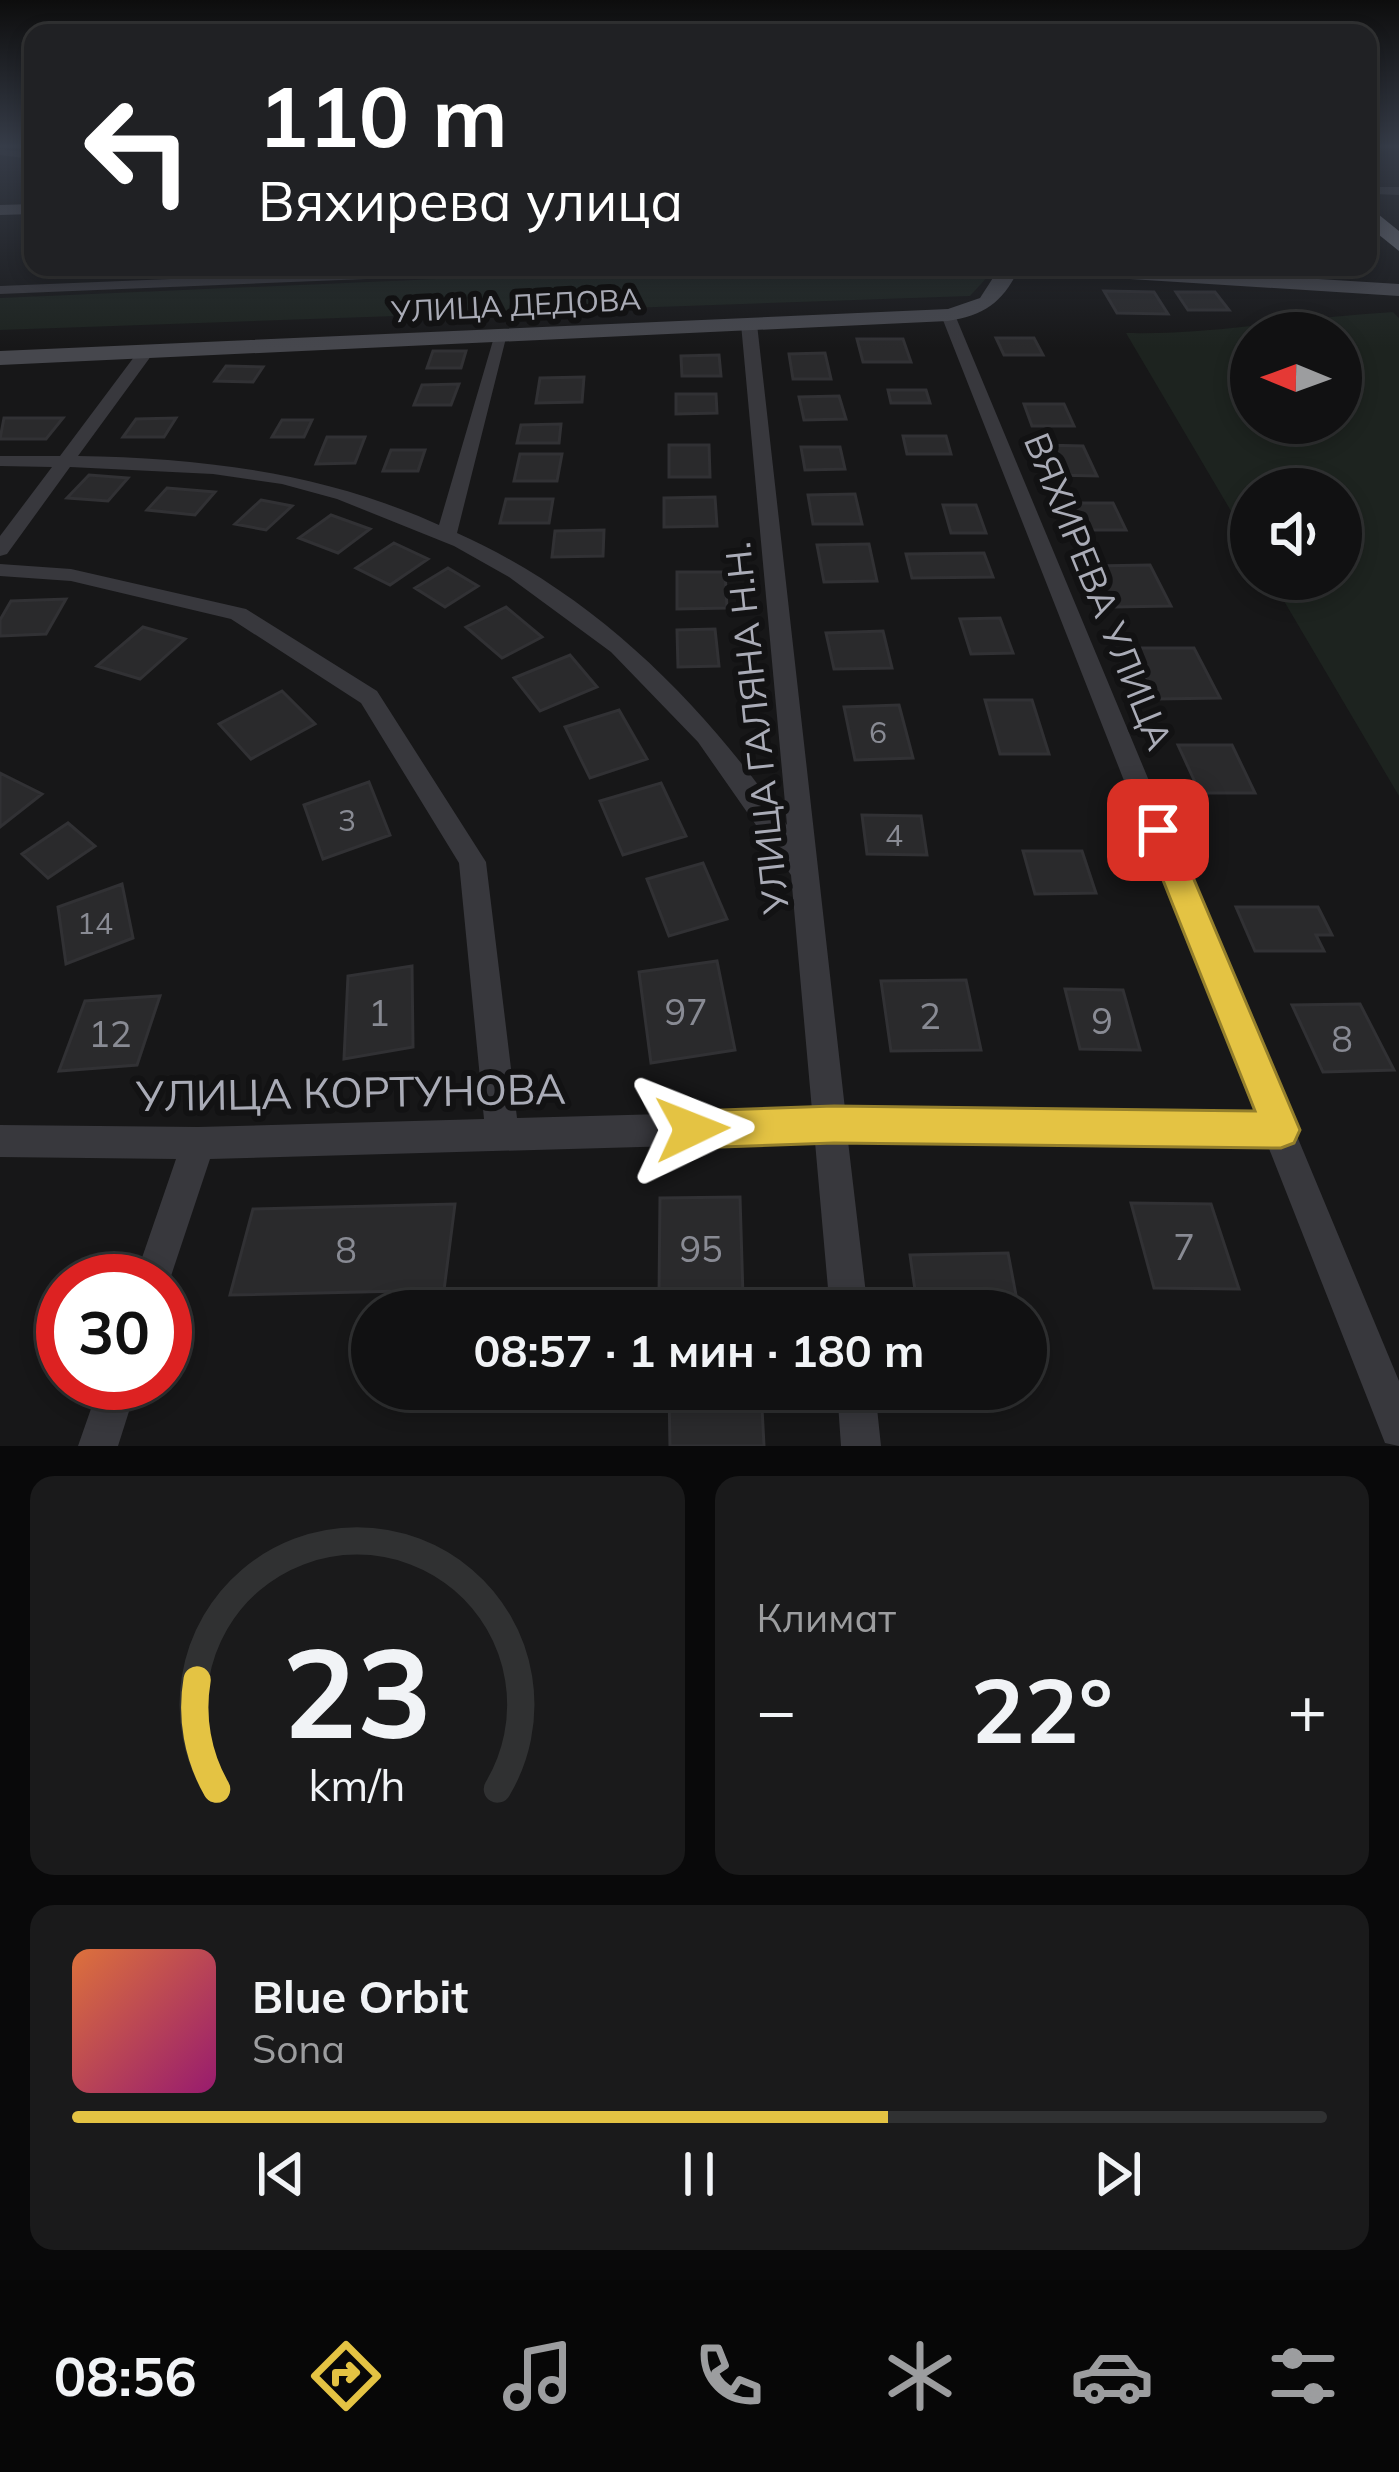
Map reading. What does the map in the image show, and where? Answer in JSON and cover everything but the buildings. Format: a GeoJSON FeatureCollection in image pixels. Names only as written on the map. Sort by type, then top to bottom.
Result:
{"type":"FeatureCollection","features":[{"type":"Feature","properties":{"kind":"highway"},"geometry":{"type":"LineString","coordinates":[[1386,213],[1399,244]]}},
{"type":"Feature","properties":{"kind":"street"},"geometry":{"type":"LineString","coordinates":[[99,286],[108,276]]}},
{"type":"Feature","properties":{"kind":"street"},"geometry":{"type":"LineString","coordinates":[[0,290],[343,276]]}},
{"type":"Feature","properties":{"kind":"street","name":"УЛИЦА ДЕДОВА"},"geometry":{"type":"LineString","coordinates":[[0,358],[948,315],[981,311],[994,302],[1006,276]]}},
{"type":"Feature","properties":{"kind":"street"},"geometry":{"type":"LineString","coordinates":[[1177,276],[1399,290]]}},
{"type":"Feature","properties":{"kind":"street","name":"ВЯХИРЕВА УЛИЦА"},"geometry":{"type":"LineString","coordinates":[[948,315],[1399,1430]]}},
{"type":"Feature","properties":{"kind":"street","name":"УЛИЦА ГАЛЯНА Н.Н."},"geometry":{"type":"LineString","coordinates":[[749,324],[847,1290]]}},
{"type":"Feature","properties":{"kind":"street"},"geometry":{"type":"LineString","coordinates":[[446,536],[502,337]]}},
{"type":"Feature","properties":{"kind":"street"},"geometry":{"type":"LineString","coordinates":[[0,550],[146,352]]}},
{"type":"Feature","properties":{"kind":"street"},"geometry":{"type":"LineString","coordinates":[[0,461],[176,465],[282,479],[371,503],[524,575],[615,646],[707,735],[809,880]]}},
{"type":"Feature","properties":{"kind":"street"},"geometry":{"type":"LineString","coordinates":[[0,570],[71,575],[238,614],[370,697],[472,862],[502,1135]]}},
{"type":"Feature","properties":{"kind":"street","name":"УЛИЦА КОРТУНОВА"},"geometry":{"type":"LineString","coordinates":[[0,1141],[198,1143],[834,1125],[1281,1130]]}},
{"type":"Feature","properties":{"kind":"street"},"geometry":{"type":"LineString","coordinates":[[161,1254],[198,1143]]}},
{"type":"Feature","properties":{"kind":"street"},"geometry":{"type":"LineString","coordinates":[[98,1446],[110,1410]]}},
{"type":"Feature","properties":{"kind":"street"},"geometry":{"type":"LineString","coordinates":[[858,1410],[861,1446]]}},
{"type":"Feature","properties":{"kind":"shaded area"},"geometry":{"type":"Polygon","coordinates":[[[504,276],[988,276],[970,296],[0,330],[0,298],[504,276]]]}},
{"type":"Feature","properties":{"kind":"shaded area"},"geometry":{"type":"Polygon","coordinates":[[[1393,312],[1399,318],[1399,796],[1283,600],[1362,600],[1362,468],[1230,468],[1230,509],[1126,333],[1230,327],[1230,444],[1362,444],[1362,315],[1393,312]]]}},
{"type":"Feature","properties":{"kind":"route"},"geometry":{"type":"LineString","coordinates":[[692,1129],[834,1125],[1281,1130],[1158,830]]}}]}
